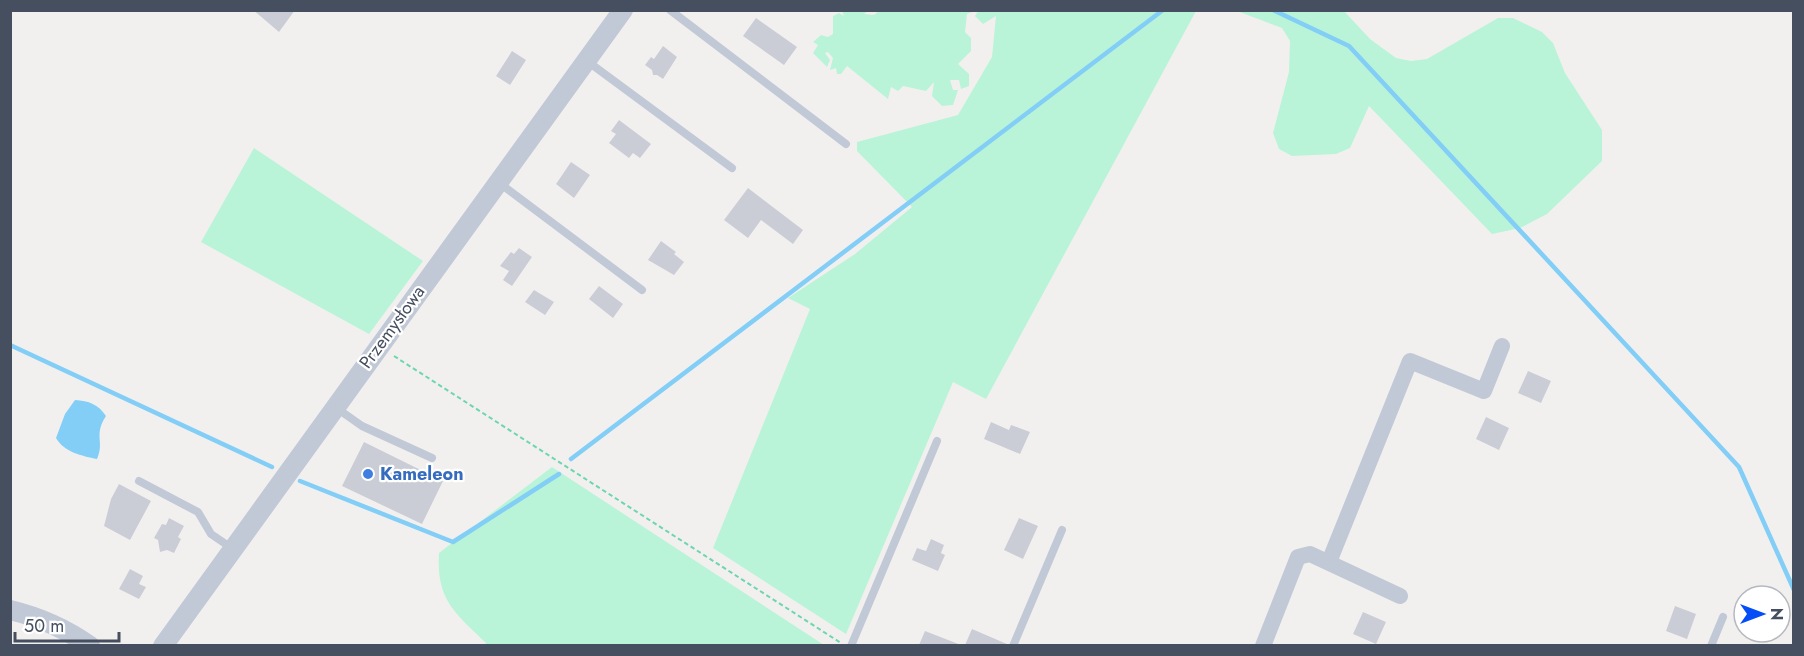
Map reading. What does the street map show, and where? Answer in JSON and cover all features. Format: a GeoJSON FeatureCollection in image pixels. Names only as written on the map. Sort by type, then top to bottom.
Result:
{"type":"FeatureCollection","features":[{"type":"Feature","properties":{"kind":"street","name":"Przemysłowa"},"geometry":{"type":"LineString","coordinates":[[164,645],[623,10]]}},
{"type":"Feature","properties":{"kind":"street"},"geometry":{"type":"LineString","coordinates":[[1329,562],[1410,361],[1484,391],[1502,346]]}},
{"type":"Feature","properties":{"kind":"street"},"geometry":{"type":"LineString","coordinates":[[1263,645],[1298,557],[1310,554],[1400,596]]}},
{"type":"Feature","properties":{"kind":"street"},"geometry":{"type":"LineString","coordinates":[[10,610],[48,622],[90,645]]}},
{"type":"Feature","properties":{"kind":"lane"},"geometry":{"type":"LineString","coordinates":[[670,10],[846,144]]}},
{"type":"Feature","properties":{"kind":"lane"},"geometry":{"type":"LineString","coordinates":[[587,60],[732,168]]}},
{"type":"Feature","properties":{"kind":"lane"},"geometry":{"type":"LineString","coordinates":[[498,182],[642,290]]}},
{"type":"Feature","properties":{"kind":"lane"},"geometry":{"type":"LineString","coordinates":[[335,407],[362,426],[432,458]]}},
{"type":"Feature","properties":{"kind":"lane"},"geometry":{"type":"LineString","coordinates":[[850,645],[937,441]]}},
{"type":"Feature","properties":{"kind":"lane"},"geometry":{"type":"LineString","coordinates":[[139,481],[198,512],[211,534],[233,549]]}},
{"type":"Feature","properties":{"kind":"lane"},"geometry":{"type":"LineString","coordinates":[[1013,645],[1062,530]]}},
{"type":"Feature","properties":{"kind":"lane"},"geometry":{"type":"LineString","coordinates":[[1711,645],[1723,617]]}},
{"type":"Feature","properties":{"kind":"path"},"geometry":{"type":"LineString","coordinates":[[379,346],[844,645]]}},
{"type":"Feature","properties":{"kind":"green space"},"geometry":{"type":"Polygon","coordinates":[[[842,11],[868,11],[864,14],[874,15],[879,11],[975,11],[967,14],[965,32],[971,38],[971,51],[958,64],[969,74],[969,86],[961,89],[959,80],[950,80],[953,90],[958,90],[953,105],[942,106],[932,96],[934,82],[926,91],[903,86],[898,91],[891,87],[888,99],[847,66],[841,74],[837,74],[836,68],[830,70],[833,58],[828,52],[825,53],[830,60],[827,67],[813,53],[818,45],[813,42],[821,35],[828,37],[833,34],[833,16],[839,13],[844,16],[842,11]]]}},
{"type":"Feature","properties":{"kind":"green space"},"geometry":{"type":"Polygon","coordinates":[[[978,11],[1196,11],[986,399],[953,382],[846,634],[713,548],[810,309],[788,298],[855,254],[912,207],[857,151],[857,142],[958,115],[992,57],[996,16],[983,24],[975,16],[978,11]]]}},
{"type":"Feature","properties":{"kind":"green space"},"geometry":{"type":"Polygon","coordinates":[[[1237,11],[1344,11],[1370,39],[1396,58],[1411,61],[1427,59],[1498,18],[1513,18],[1542,32],[1553,43],[1565,73],[1602,130],[1602,161],[1547,214],[1520,228],[1492,234],[1369,106],[1350,148],[1336,154],[1292,156],[1279,149],[1273,133],[1289,72],[1290,41],[1282,28],[1237,11]]]}},
{"type":"Feature","properties":{"kind":"green space"},"geometry":{"type":"Polygon","coordinates":[[[254,148],[423,261],[369,334],[201,242],[254,148]]]}},
{"type":"Feature","properties":{"kind":"green space"},"geometry":{"type":"Polygon","coordinates":[[[552,467],[824,645],[485,645],[486,643],[457,614],[444,594],[439,569],[439,553],[552,467]]]}},
{"type":"Feature","properties":{"kind":"water"},"geometry":{"type":"Polygon","coordinates":[[[75,400],[93,404],[106,416],[100,429],[100,448],[97,459],[69,450],[56,438],[65,414],[75,400]]]}},
{"type":"Feature","properties":{"kind":"building"},"geometry":{"type":"Polygon","coordinates":[[[253,10],[295,10],[279,32],[253,10]]]}},
{"type":"Feature","properties":{"kind":"building"},"geometry":{"type":"Polygon","coordinates":[[[756,18],[797,47],[784,65],[743,36],[756,18]]]}},
{"type":"Feature","properties":{"kind":"building"},"geometry":{"type":"Polygon","coordinates":[[[663,46],[677,57],[663,79],[653,75],[652,70],[645,65],[651,57],[654,59],[663,46]]]}},
{"type":"Feature","properties":{"kind":"building"},"geometry":{"type":"Polygon","coordinates":[[[512,51],[526,60],[510,85],[496,76],[512,51]]]}},
{"type":"Feature","properties":{"kind":"building"},"geometry":{"type":"Polygon","coordinates":[[[619,120],[651,144],[640,158],[633,153],[629,158],[609,143],[616,134],[611,131],[619,120]]]}},
{"type":"Feature","properties":{"kind":"building"},"geometry":{"type":"Polygon","coordinates":[[[571,162],[590,175],[574,198],[556,184],[571,162]]]}},
{"type":"Feature","properties":{"kind":"building"},"geometry":{"type":"Polygon","coordinates":[[[748,188],[803,230],[793,244],[761,220],[748,238],[724,220],[748,188]]]}},
{"type":"Feature","properties":{"kind":"building"},"geometry":{"type":"Polygon","coordinates":[[[661,241],[676,252],[674,254],[684,262],[674,275],[648,260],[661,241]]]}},
{"type":"Feature","properties":{"kind":"building"},"geometry":{"type":"Polygon","coordinates":[[[519,248],[532,257],[512,286],[503,280],[509,271],[500,266],[511,252],[514,254],[519,248]]]}},
{"type":"Feature","properties":{"kind":"building"},"geometry":{"type":"Polygon","coordinates":[[[599,286],[623,304],[613,318],[589,299],[599,286]]]}},
{"type":"Feature","properties":{"kind":"building"},"geometry":{"type":"Polygon","coordinates":[[[534,290],[554,302],[545,315],[525,302],[534,290]]]}},
{"type":"Feature","properties":{"kind":"building"},"geometry":{"type":"Polygon","coordinates":[[[1528,371],[1551,381],[1541,403],[1518,393],[1528,371]]]}},
{"type":"Feature","properties":{"kind":"building"},"geometry":{"type":"Polygon","coordinates":[[[1486,417],[1509,428],[1499,450],[1476,439],[1486,417]]]}},
{"type":"Feature","properties":{"kind":"building"},"geometry":{"type":"Polygon","coordinates":[[[991,422],[1009,430],[1011,425],[1030,432],[1020,454],[984,439],[991,422]]]}},
{"type":"Feature","properties":{"kind":"building"},"geometry":{"type":"Polygon","coordinates":[[[364,442],[443,481],[422,524],[342,486],[364,442]]]}},
{"type":"Feature","properties":{"kind":"building"},"geometry":{"type":"Polygon","coordinates":[[[119,484],[151,501],[130,540],[104,526],[111,499],[119,484]]]}},
{"type":"Feature","properties":{"kind":"building"},"geometry":{"type":"Polygon","coordinates":[[[169,518],[184,526],[178,537],[181,539],[174,553],[167,550],[160,552],[158,540],[154,538],[162,524],[166,525],[169,518]]]}},
{"type":"Feature","properties":{"kind":"building"},"geometry":{"type":"Polygon","coordinates":[[[1019,518],[1038,526],[1023,559],[1004,550],[1019,518]]]}},
{"type":"Feature","properties":{"kind":"building"},"geometry":{"type":"Polygon","coordinates":[[[931,539],[944,545],[941,553],[945,555],[938,571],[912,560],[917,548],[926,551],[931,539]]]}},
{"type":"Feature","properties":{"kind":"building"},"geometry":{"type":"Polygon","coordinates":[[[130,569],[143,576],[139,584],[146,587],[139,599],[119,589],[130,569]]]}},
{"type":"Feature","properties":{"kind":"building"},"geometry":{"type":"Polygon","coordinates":[[[1675,606],[1696,614],[1687,639],[1666,631],[1675,606]]]}},
{"type":"Feature","properties":{"kind":"building"},"geometry":{"type":"Polygon","coordinates":[[[1363,612],[1386,622],[1376,644],[1353,634],[1363,612]]]}},
{"type":"Feature","properties":{"kind":"building"},"geometry":{"type":"Polygon","coordinates":[[[972,629],[1007,644],[1007,645],[965,645],[972,629]]]}},
{"type":"Feature","properties":{"kind":"building"},"geometry":{"type":"Polygon","coordinates":[[[925,631],[961,645],[919,645],[925,631]]]}},
{"type":"Feature","properties":{"kind":"waterway"},"geometry":{"type":"LineString","coordinates":[[571,459],[1163,10]]}},
{"type":"Feature","properties":{"kind":"waterway"},"geometry":{"type":"LineString","coordinates":[[1273,10],[1349,46],[1739,467],[1794,590]]}},
{"type":"Feature","properties":{"kind":"waterway"},"geometry":{"type":"LineString","coordinates":[[10,345],[272,467]]}},
{"type":"Feature","properties":{"kind":"waterway"},"geometry":{"type":"LineString","coordinates":[[300,481],[453,542],[559,474]]}},
{"type":"Feature","properties":{"kind":"place","name":"Kameleon"},"geometry":{"type":"Point","coordinates":[368,474]}}]}
